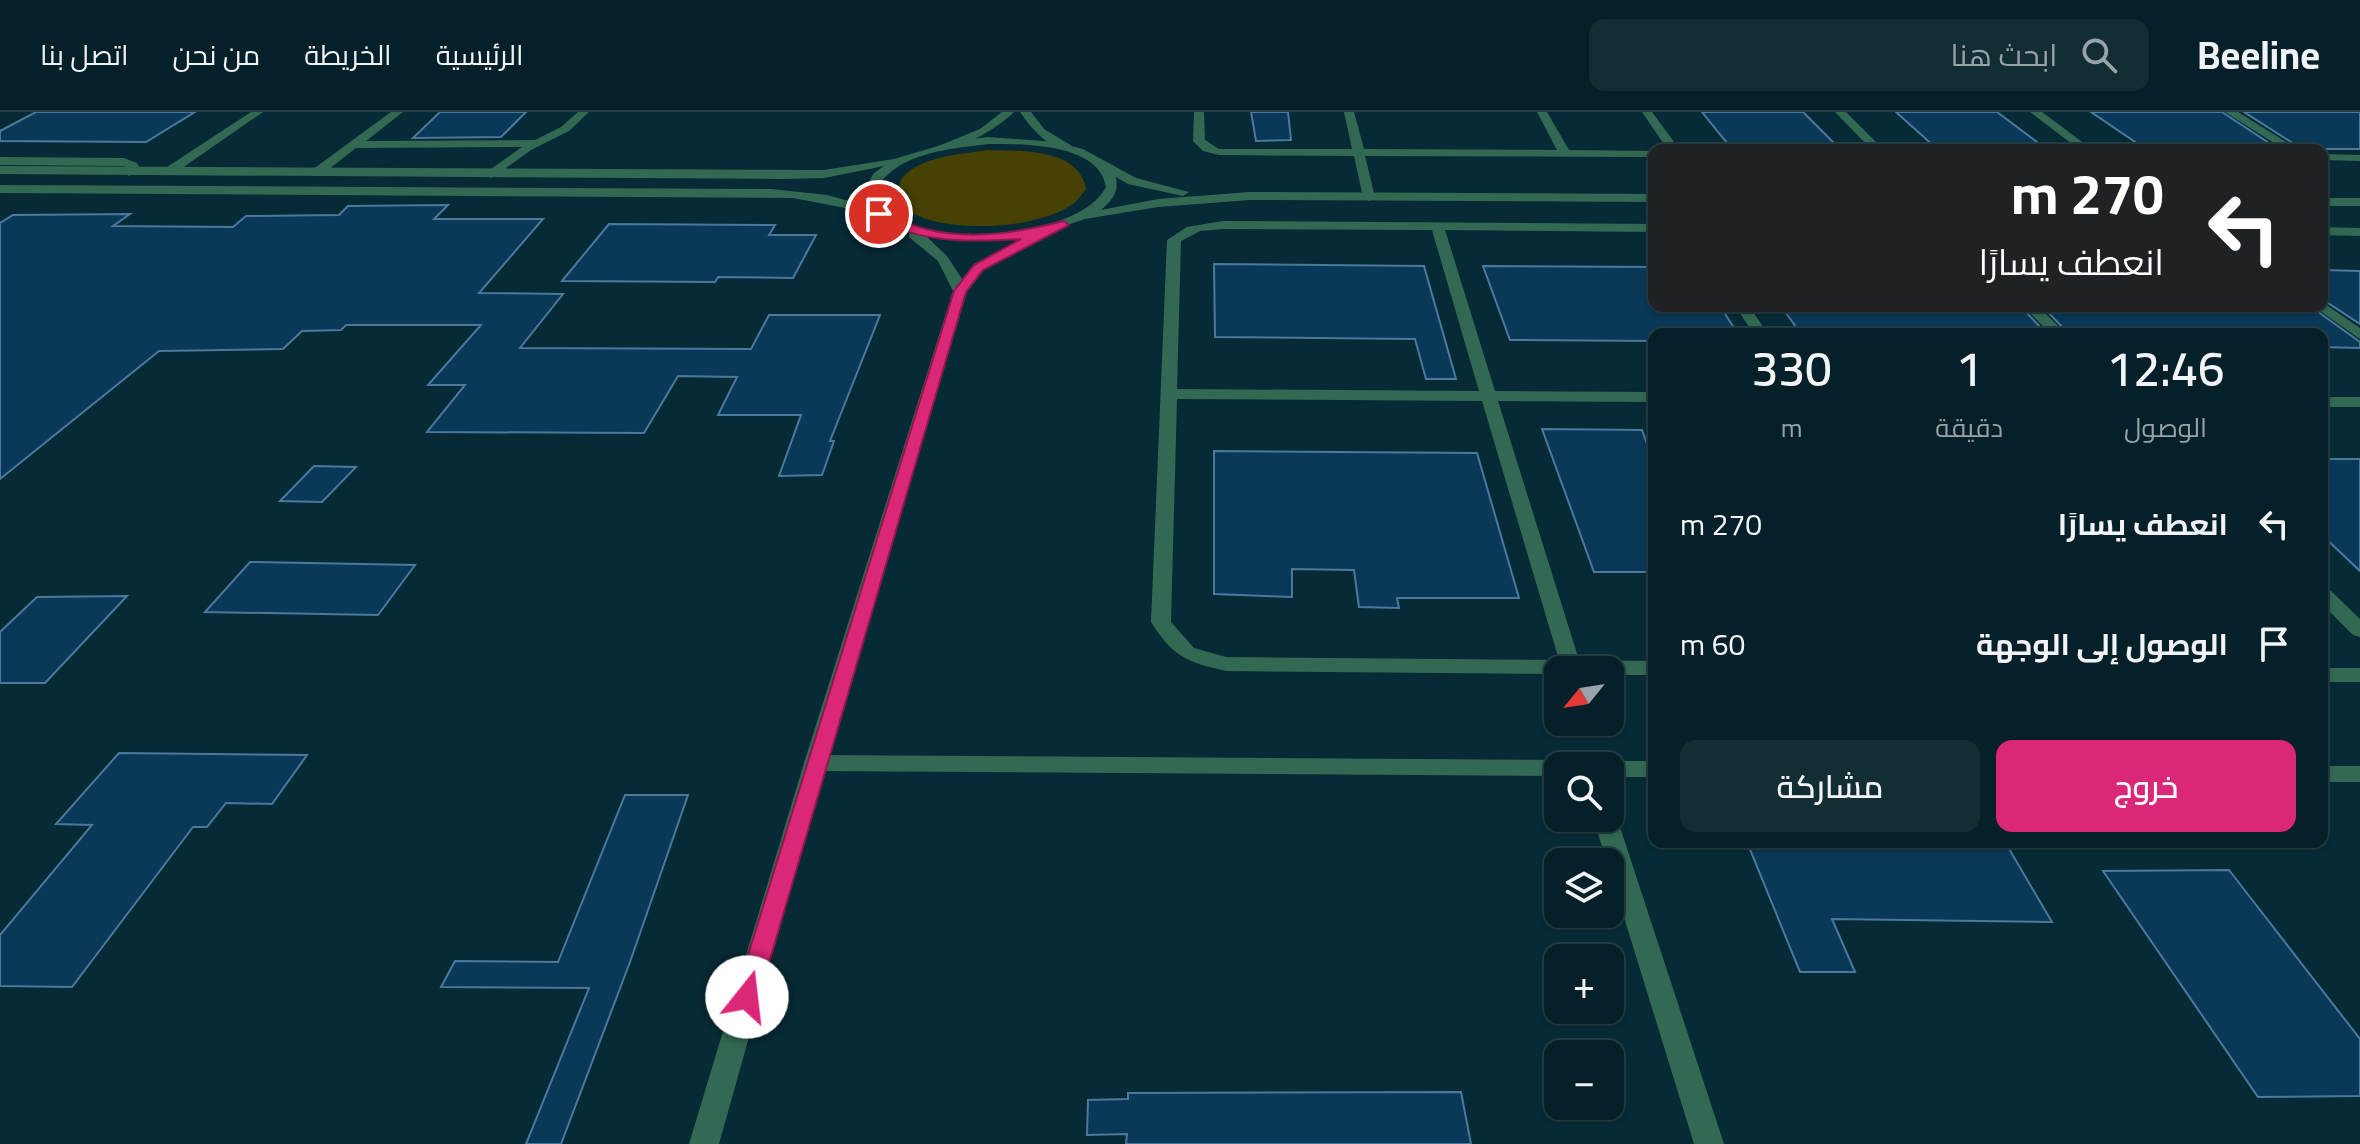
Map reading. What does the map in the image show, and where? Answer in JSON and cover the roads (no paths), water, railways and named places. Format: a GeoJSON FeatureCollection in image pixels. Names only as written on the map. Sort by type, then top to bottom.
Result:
{"type":"FeatureCollection","features":[{"type":"Feature","properties":{"kind":"street"},"geometry":{"type":"LineString","coordinates":[[168,172],[258,112]]}},
{"type":"Feature","properties":{"kind":"street"},"geometry":{"type":"LineString","coordinates":[[316,173],[398,112]]}},
{"type":"Feature","properties":{"kind":"street"},"geometry":{"type":"LineString","coordinates":[[492,174],[536,143],[565,129],[584,112]]}},
{"type":"Feature","properties":{"kind":"street"},"geometry":{"type":"LineString","coordinates":[[0,170],[811,175],[864,168],[942,147],[984,131],[1009,112]]}},
{"type":"Feature","properties":{"kind":"street"},"geometry":{"type":"LineString","coordinates":[[1025,112],[1040,131],[1068,148],[1132,181],[1163,190],[1250,196],[1648,198]]}},
{"type":"Feature","properties":{"kind":"street"},"geometry":{"type":"LineString","coordinates":[[1199,112],[1199,141],[1207,149],[1648,154]]}},
{"type":"Feature","properties":{"kind":"street"},"geometry":{"type":"LineString","coordinates":[[1349,112],[1369,197]]}},
{"type":"Feature","properties":{"kind":"street"},"geometry":{"type":"LineString","coordinates":[[1542,112],[1565,154]]}},
{"type":"Feature","properties":{"kind":"street"},"geometry":{"type":"LineString","coordinates":[[1647,112],[1670,144]]}},
{"type":"Feature","properties":{"kind":"street"},"geometry":{"type":"LineString","coordinates":[[1840,112],[1872,144]]}},
{"type":"Feature","properties":{"kind":"street"},"geometry":{"type":"LineString","coordinates":[[2035,112],[2079,144]]}},
{"type":"Feature","properties":{"kind":"street"},"geometry":{"type":"LineString","coordinates":[[2230,112],[2283,144]]}},
{"type":"Feature","properties":{"kind":"street"},"geometry":{"type":"LineString","coordinates":[[942,147],[985,141],[1029,142],[1068,148]]}},
{"type":"Feature","properties":{"kind":"street"},"geometry":{"type":"LineString","coordinates":[[354,145],[536,143]]}},
{"type":"Feature","properties":{"kind":"street"},"geometry":{"type":"LineString","coordinates":[[2328,157],[2360,158]]}},
{"type":"Feature","properties":{"kind":"street"},"geometry":{"type":"LineString","coordinates":[[879,214],[868,195],[878,175],[906,158]]}},
{"type":"Feature","properties":{"kind":"street"},"geometry":{"type":"LineString","coordinates":[[0,161],[124,162],[133,165],[129,172]]}},
{"type":"Feature","properties":{"kind":"street"},"geometry":{"type":"LineString","coordinates":[[704,1144],[815,763],[960,291],[979,267],[1029,239],[1082,217],[1102,204],[1112,190],[1110,176],[1100,163]]}},
{"type":"Feature","properties":{"kind":"street"},"geometry":{"type":"LineString","coordinates":[[0,189],[771,193],[818,197],[879,214],[939,252],[953,270],[960,291]]}},
{"type":"Feature","properties":{"kind":"street"},"geometry":{"type":"LineString","coordinates":[[1082,217],[1158,203],[1250,196]]}},
{"type":"Feature","properties":{"kind":"street"},"geometry":{"type":"LineString","coordinates":[[2328,202],[2360,202]]}},
{"type":"Feature","properties":{"kind":"street"},"geometry":{"type":"LineString","coordinates":[[894,223],[929,234],[974,238],[1021,235],[1064,225]]}},
{"type":"Feature","properties":{"kind":"street"},"geometry":{"type":"LineString","coordinates":[[1544,667],[1226,664],[1197,658],[1175,646],[1161,622],[1174,240],[1185,231],[1199,226],[1223,225],[1648,228]]}},
{"type":"Feature","properties":{"kind":"street"},"geometry":{"type":"LineString","coordinates":[[1437,226],[1568,656]]}},
{"type":"Feature","properties":{"kind":"street"},"geometry":{"type":"LineString","coordinates":[[2328,231],[2360,232]]}},
{"type":"Feature","properties":{"kind":"street"},"geometry":{"type":"LineString","coordinates":[[2036,312],[2053,328]]}},
{"type":"Feature","properties":{"kind":"street"},"geometry":{"type":"LineString","coordinates":[[2328,312],[2360,335]]}},
{"type":"Feature","properties":{"kind":"street"},"geometry":{"type":"LineString","coordinates":[[1169,394],[1648,397]]}},
{"type":"Feature","properties":{"kind":"street"},"geometry":{"type":"LineString","coordinates":[[2328,402],[2360,402]]}},
{"type":"Feature","properties":{"kind":"street"},"geometry":{"type":"LineString","coordinates":[[2328,599],[2360,630]]}},
{"type":"Feature","properties":{"kind":"street"},"geometry":{"type":"LineString","coordinates":[[1624,668],[1648,668]]}},
{"type":"Feature","properties":{"kind":"street"},"geometry":{"type":"LineString","coordinates":[[2328,675],[2360,675]]}},
{"type":"Feature","properties":{"kind":"street"},"geometry":{"type":"LineString","coordinates":[[815,763],[1544,768]]}},
{"type":"Feature","properties":{"kind":"street"},"geometry":{"type":"LineString","coordinates":[[1624,769],[1648,769]]}},
{"type":"Feature","properties":{"kind":"street"},"geometry":{"type":"LineString","coordinates":[[2328,775],[2356,778]]}},
{"type":"Feature","properties":{"kind":"street"},"geometry":{"type":"LineString","coordinates":[[1609,832],[1709,1144]]}}]}
